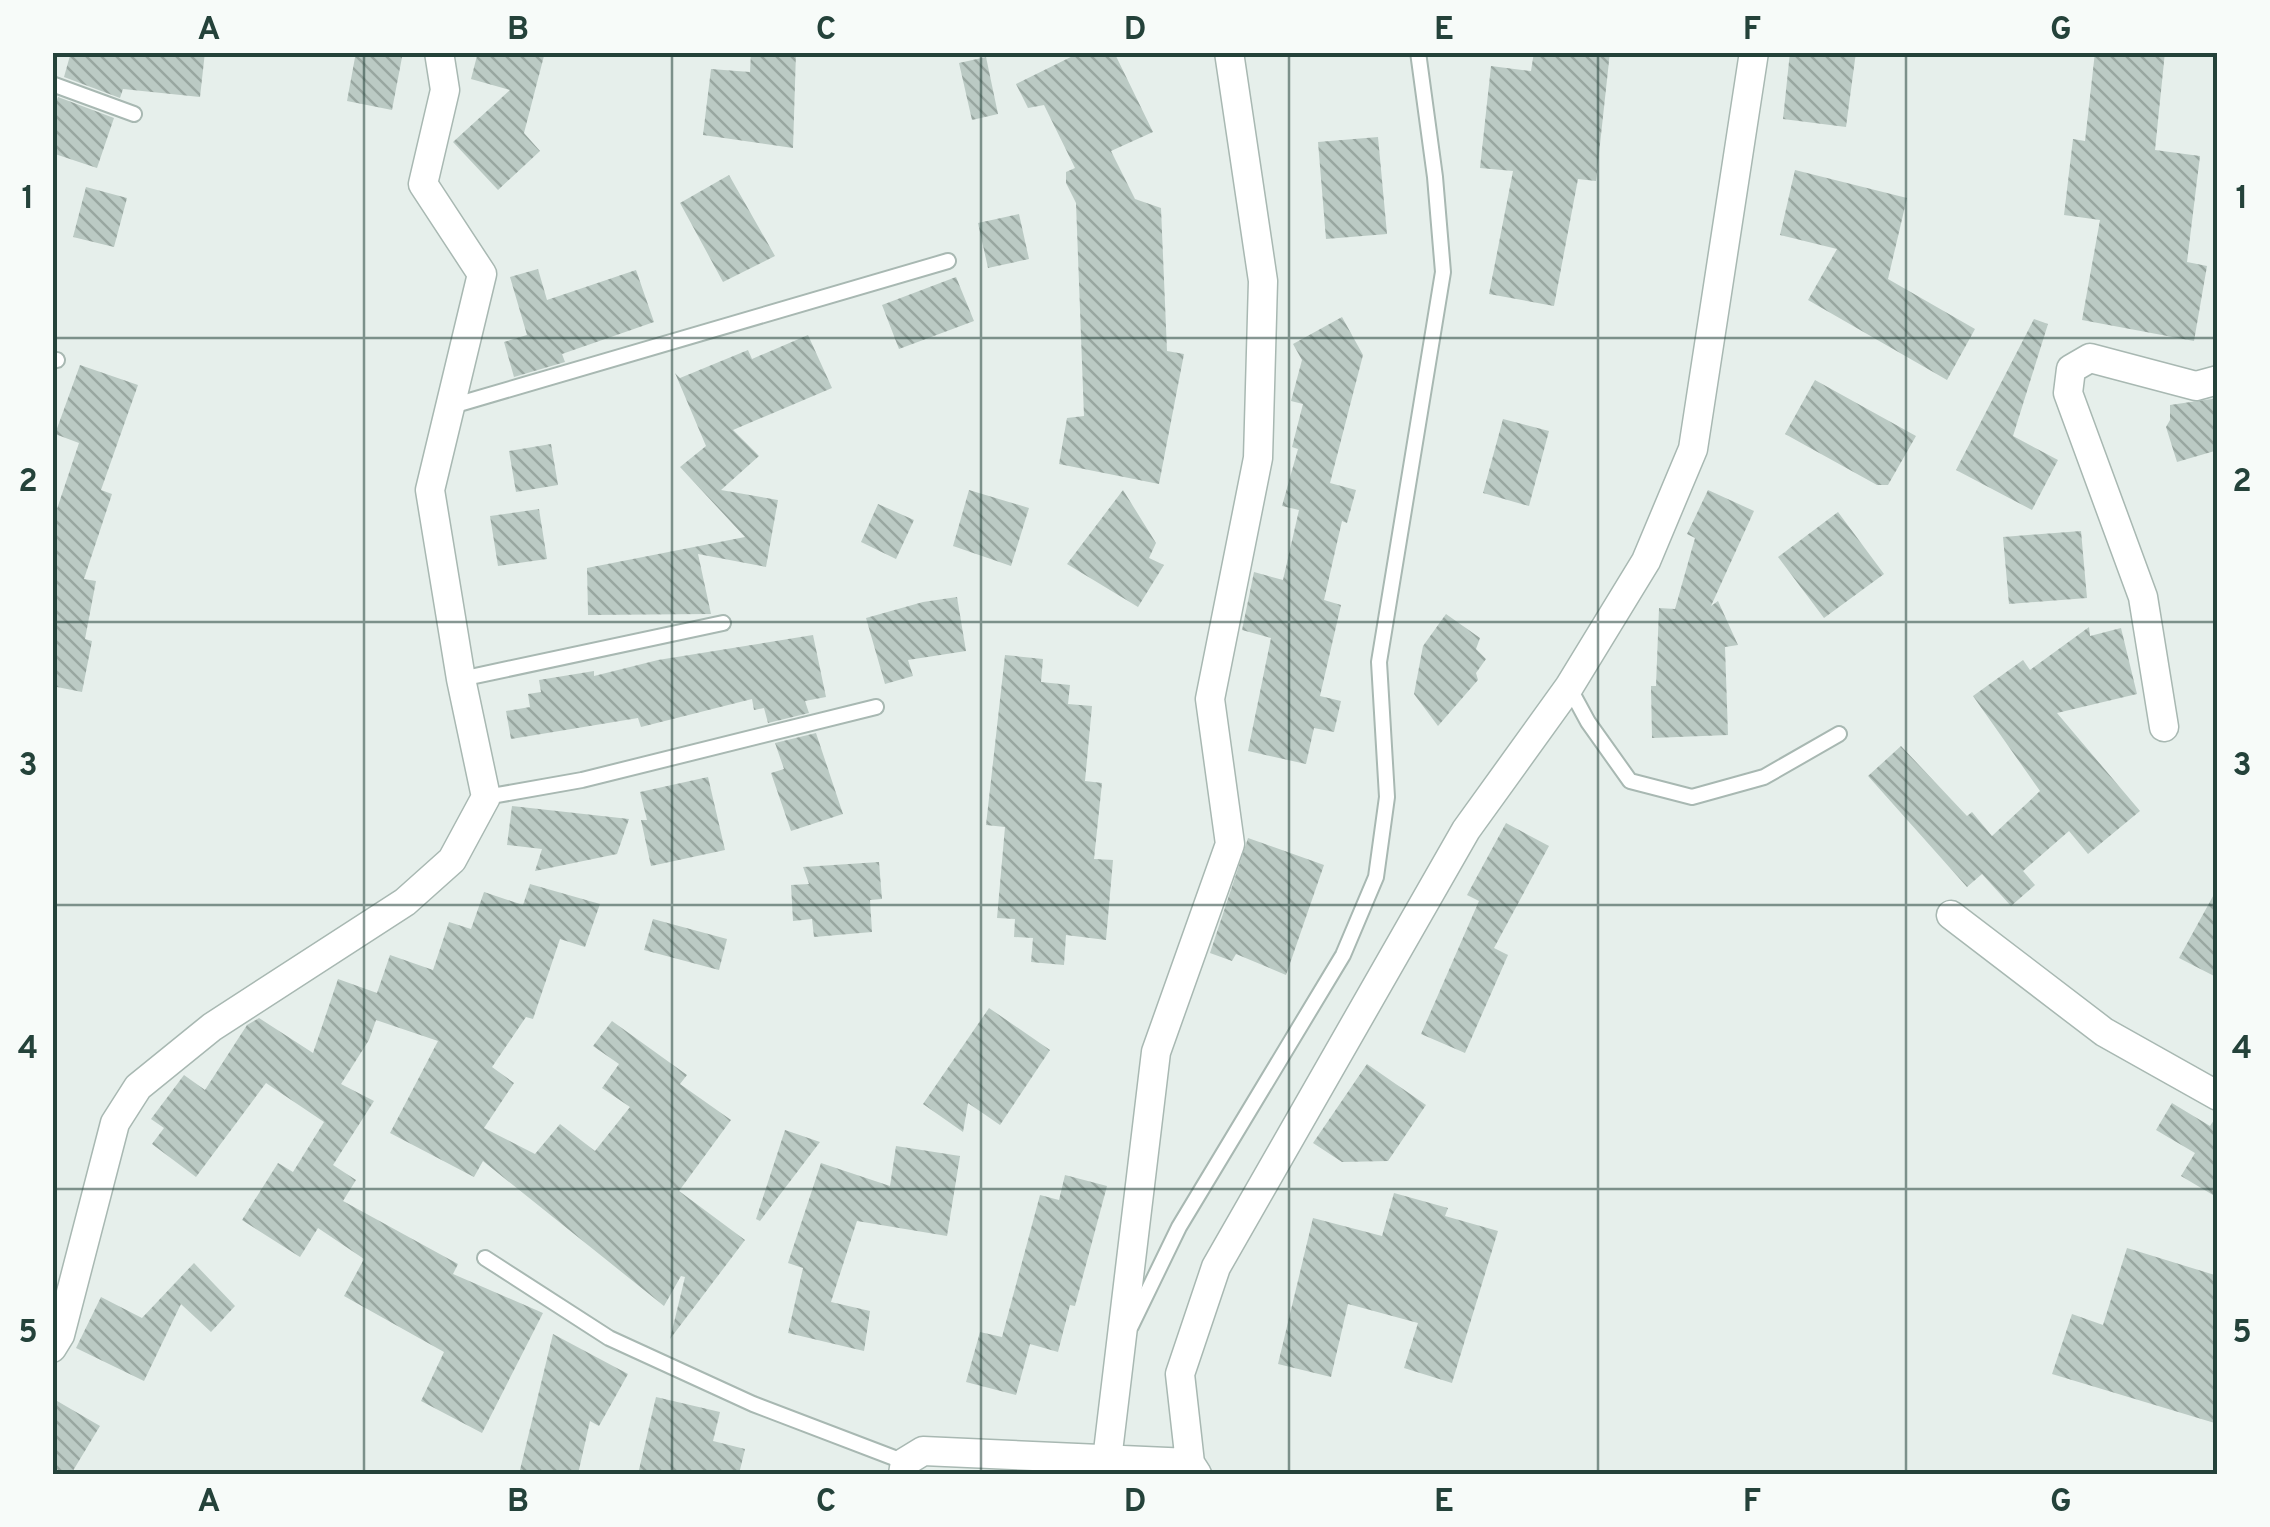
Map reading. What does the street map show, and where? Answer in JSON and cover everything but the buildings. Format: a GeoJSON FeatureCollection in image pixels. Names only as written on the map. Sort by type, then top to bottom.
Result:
{"type":"FeatureCollection","features":[{"type":"Feature","properties":{"kind":"street"},"geometry":{"type":"LineString","coordinates":[[52,1348],[60,1335],[115,1123],[138,1087],[212,1027],[405,902],[452,860],[486,797],[461,679],[430,490],[482,274],[423,184],[445,90],[440,52]]}},
{"type":"Feature","properties":{"kind":"street"},"geometry":{"type":"LineString","coordinates":[[1106,1460],[1156,1052],[1230,844],[1210,699],[1258,458],[1264,280],[1229,52]]}},
{"type":"Feature","properties":{"kind":"street"},"geometry":{"type":"LineString","coordinates":[[904,1468],[923,1451],[1106,1460],[1194,1469],[1180,1374],[1216,1267],[1466,830],[1569,688],[1646,561],[1693,449],[1754,52]]}},
{"type":"Feature","properties":{"kind":"street"},"geometry":{"type":"LineString","coordinates":[[2164,727],[2142,597],[2068,394],[2072,369],[2090,358],[2196,386],[2218,380]]}},
{"type":"Feature","properties":{"kind":"street"},"geometry":{"type":"LineString","coordinates":[[1952,915],[2104,1032],[2218,1096]]}},
{"type":"Feature","properties":{"kind":"lane"},"geometry":{"type":"LineString","coordinates":[[1119,1351],[1178,1227],[1343,955],[1376,877],[1387,797],[1379,662],[1443,272],[1418,52]]}},
{"type":"Feature","properties":{"kind":"lane"},"geometry":{"type":"LineString","coordinates":[[52,84],[134,114]]}},
{"type":"Feature","properties":{"kind":"lane"},"geometry":{"type":"LineString","coordinates":[[451,406],[948,261]]}},
{"type":"Feature","properties":{"kind":"lane"},"geometry":{"type":"LineString","coordinates":[[461,679],[723,623]]}},
{"type":"Feature","properties":{"kind":"lane"},"geometry":{"type":"LineString","coordinates":[[1569,688],[1630,781],[1692,797],[1764,778],[1839,734]]}},
{"type":"Feature","properties":{"kind":"lane"},"geometry":{"type":"LineString","coordinates":[[486,797],[582,780],[876,707]]}},
{"type":"Feature","properties":{"kind":"lane"},"geometry":{"type":"LineString","coordinates":[[485,1258],[608,1338],[904,1468]]}}]}
